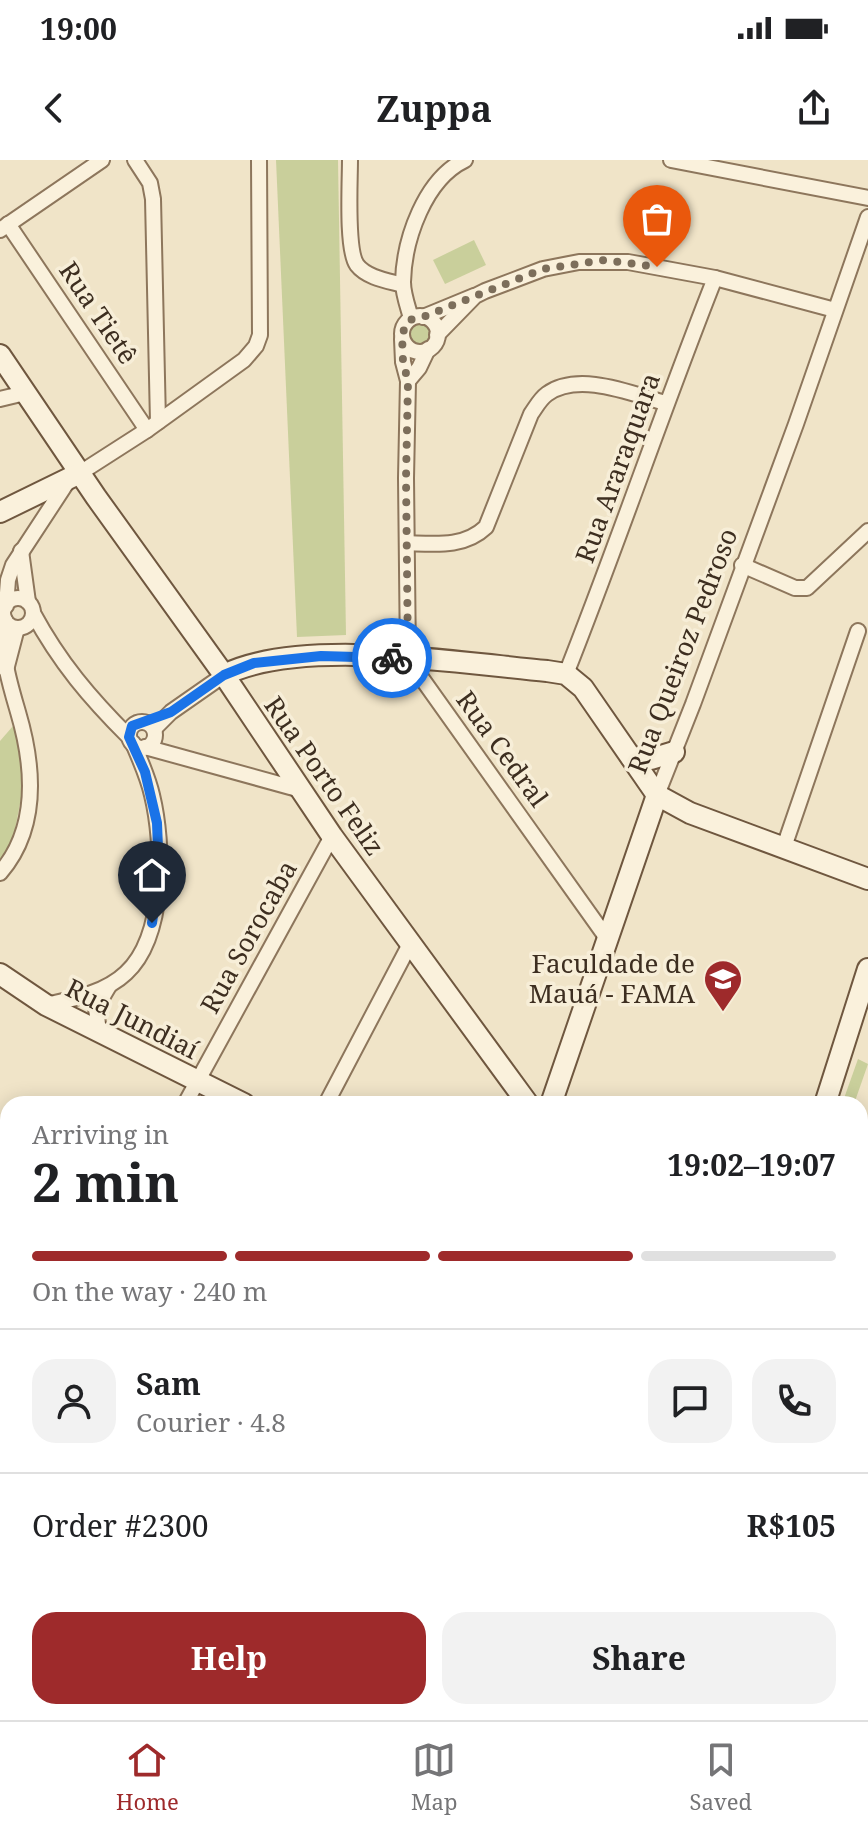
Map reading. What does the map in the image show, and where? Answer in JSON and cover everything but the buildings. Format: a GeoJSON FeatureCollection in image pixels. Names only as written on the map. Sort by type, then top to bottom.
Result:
{"type":"FeatureCollection","features":[{"type":"Feature","properties":{"kind":"street"},"geometry":{"type":"LineString","coordinates":[[4,227],[102,160]]}},
{"type":"Feature","properties":{"kind":"street"},"geometry":{"type":"LineString","coordinates":[[135,160],[150,183],[153,199],[152,426]]}},
{"type":"Feature","properties":{"kind":"street"},"geometry":{"type":"LineString","coordinates":[[0,512],[75,475],[152,426],[244,360],[259,340],[259,160]]}},
{"type":"Feature","properties":{"kind":"street"},"geometry":{"type":"LineString","coordinates":[[350,160],[351,242],[357,265],[365,272],[403,285]]}},
{"type":"Feature","properties":{"kind":"street"},"geometry":{"type":"LineString","coordinates":[[417,318],[403,285],[406,253],[436,183],[453,166],[465,160]]}},
{"type":"Feature","properties":{"kind":"street"},"geometry":{"type":"LineString","coordinates":[[671,160],[868,198]]}},
{"type":"Feature","properties":{"kind":"street","name":"Rua Queiroz Pedroso"},"geometry":{"type":"LineString","coordinates":[[554,1096],[606,937],[796,424],[868,217]]}},
{"type":"Feature","properties":{"kind":"street","name":"Rua Tietê"},"geometry":{"type":"LineString","coordinates":[[4,227],[152,426]]}},
{"type":"Feature","properties":{"kind":"street"},"geometry":{"type":"LineString","coordinates":[[408,659],[408,381],[403,362],[404,326],[417,318],[543,269],[579,262],[628,262],[715,278],[835,310]]}},
{"type":"Feature","properties":{"kind":"street","name":"Rua Araraquara"},"geometry":{"type":"LineString","coordinates":[[566,674],[610,561],[665,403],[715,278]]}},
{"type":"Feature","properties":{"kind":"street"},"geometry":{"type":"LineString","coordinates":[[408,381],[435,343],[437,335],[475,296]]}},
{"type":"Feature","properties":{"kind":"street"},"geometry":{"type":"LineString","coordinates":[[417,318],[433,322],[437,335]]}},
{"type":"Feature","properties":{"kind":"street"},"geometry":{"type":"LineString","coordinates":[[402,339],[413,350],[428,349]]}},
{"type":"Feature","properties":{"kind":"street","name":"Rua Porto Feliz"},"geometry":{"type":"LineString","coordinates":[[0,355],[75,475],[224,675],[332,836],[522,1096]]}},
{"type":"Feature","properties":{"kind":"street"},"geometry":{"type":"LineString","coordinates":[[407,543],[463,541],[475,537],[486,527],[531,414],[550,391],[585,385],[665,403]]}},
{"type":"Feature","properties":{"kind":"street"},"geometry":{"type":"LineString","coordinates":[[0,399],[25,393]]}},
{"type":"Feature","properties":{"kind":"street"},"geometry":{"type":"LineString","coordinates":[[13,620],[9,574],[21,551],[75,475]]}},
{"type":"Feature","properties":{"kind":"street"},"geometry":{"type":"LineString","coordinates":[[742,565],[795,588],[807,588],[868,531]]}},
{"type":"Feature","properties":{"kind":"street"},"geometry":{"type":"LineString","coordinates":[[13,620],[30,622],[21,551]]}},
{"type":"Feature","properties":{"kind":"street"},"geometry":{"type":"LineString","coordinates":[[0,873],[19,844],[30,787],[25,736],[6,670],[18,599],[30,608],[73,677],[136,743],[301,790]]}},
{"type":"Feature","properties":{"kind":"street"},"geometry":{"type":"LineString","coordinates":[[13,620],[47,638]]}},
{"type":"Feature","properties":{"kind":"street"},"geometry":{"type":"LineString","coordinates":[[784,847],[858,631]]}},
{"type":"Feature","properties":{"kind":"street"},"geometry":{"type":"LineString","coordinates":[[46,1005],[87,995],[125,975],[144,946],[152,923],[159,874],[157,823],[152,795],[130,729],[147,727],[224,675],[254,663],[288,658],[364,656],[566,674],[583,688],[657,795],[690,813],[868,879]]}},
{"type":"Feature","properties":{"kind":"street","name":"Rua Cedral"},"geometry":{"type":"LineString","coordinates":[[408,659],[606,937]]}},
{"type":"Feature","properties":{"kind":"street"},"geometry":{"type":"LineString","coordinates":[[105,713],[147,727],[179,757]]}},
{"type":"Feature","properties":{"kind":"street"},"geometry":{"type":"LineString","coordinates":[[136,743],[152,742],[147,727]]}},
{"type":"Feature","properties":{"kind":"street"},"geometry":{"type":"LineString","coordinates":[[631,757],[651,759],[674,752]]}},
{"type":"Feature","properties":{"kind":"street","name":"Rua Sorocaba"},"geometry":{"type":"LineString","coordinates":[[190,1096],[332,836]]}},
{"type":"Feature","properties":{"kind":"street"},"geometry":{"type":"LineString","coordinates":[[330,1096],[410,944]]}},
{"type":"Feature","properties":{"kind":"street"},"geometry":{"type":"LineString","coordinates":[[828,1096],[868,969]]}},
{"type":"Feature","properties":{"kind":"street","name":"Rua Jundiaí"},"geometry":{"type":"LineString","coordinates":[[0,974],[46,1005],[228,1096]]}},
{"type":"Feature","properties":{"kind":"street"},"geometry":{"type":"LineString","coordinates":[[99,1032],[96,1008],[109,985]]}},
{"type":"Feature","properties":{"kind":"green space"},"geometry":{"type":"Polygon","coordinates":[[[276,160],[338,160],[346,635],[297,637],[276,160]]]}},
{"type":"Feature","properties":{"kind":"green space"},"geometry":{"type":"Polygon","coordinates":[[[474,240],[486,265],[445,284],[433,260],[474,240]]]}},
{"type":"Feature","properties":{"kind":"green space"},"geometry":{"type":"Polygon","coordinates":[[[420,319],[431,323],[435,334],[431,345],[420,349],[409,345],[405,334],[409,323],[420,319]]]}},
{"type":"Feature","properties":{"kind":"green space"},"geometry":{"type":"Polygon","coordinates":[[[13,726],[27,768],[11,850],[0,860],[0,741],[13,726]]]}},
{"type":"Feature","properties":{"kind":"green space"},"geometry":{"type":"Polygon","coordinates":[[[858,1059],[868,1064],[857,1096],[845,1096],[858,1059]]]}},
{"type":"Feature","properties":{"kind":"way so far"},"geometry":{"type":"LineString","coordinates":[[392,658],[408,659],[408,381],[404,370],[402,334],[405,324],[414,317],[423,317],[451,303],[543,269],[605,260],[657,267]]}},
{"type":"Feature","properties":{"kind":"place","name":"Faculdade de Mauá - FAMA"},"geometry":{"type":"Point","coordinates":[723,1013]}},
{"type":"Feature","properties":{"kind":"route"},"geometry":{"type":"LineString","coordinates":[[152,923],[160,849],[152,795],[129,737],[132,726],[171,712],[224,675],[254,663],[321,656],[392,658]]}}]}
